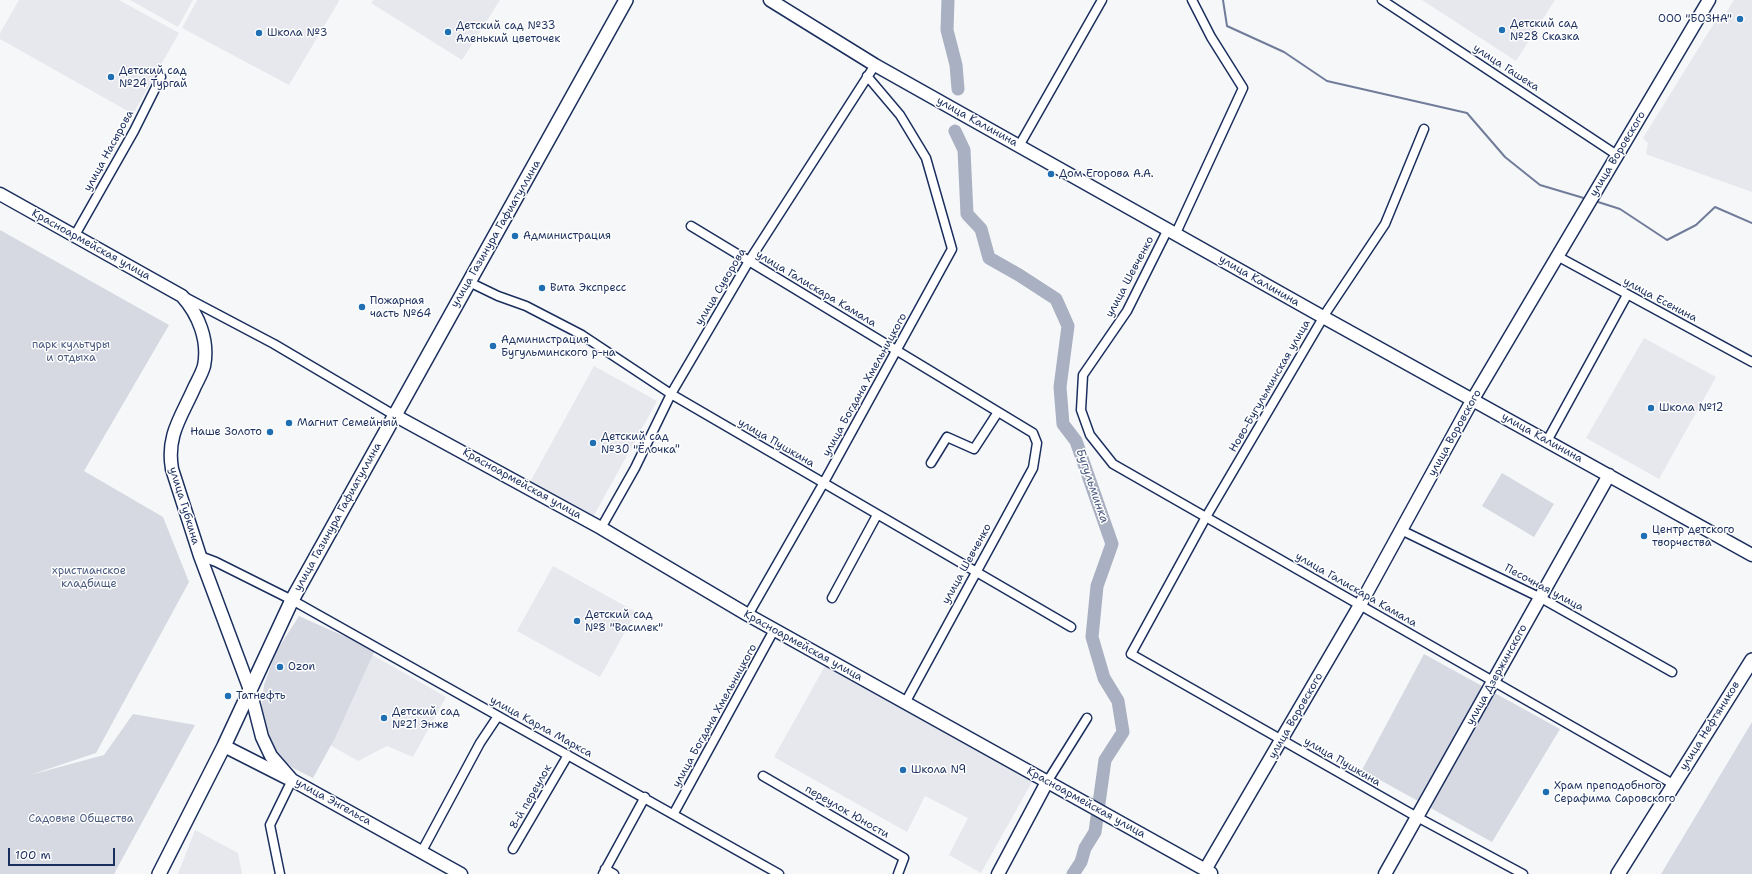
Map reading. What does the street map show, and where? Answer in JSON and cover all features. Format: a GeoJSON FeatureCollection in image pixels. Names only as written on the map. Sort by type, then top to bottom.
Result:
{"type":"FeatureCollection","features":[{"type":"Feature","properties":{"kind":"main road","name":"улица Газинура Гафиатуллина"},"geometry":{"type":"LineString","coordinates":[[159,874],[224,746],[292,600],[626,0]]}},
{"type":"Feature","properties":{"kind":"main road","name":"улица Нефтяников"},"geometry":{"type":"LineString","coordinates":[[1618,874],[1752,660]]}},
{"type":"Feature","properties":{"kind":"street","name":"улица Калинина"},"geometry":{"type":"LineString","coordinates":[[770,0],[875,65],[1752,555]]}},
{"type":"Feature","properties":{"kind":"street"},"geometry":{"type":"LineString","coordinates":[[1019,146],[1102,0]]}},
{"type":"Feature","properties":{"kind":"street","name":"улица Шевченко"},"geometry":{"type":"LineString","coordinates":[[1083,375],[1127,311],[1172,231],[1243,88],[1211,37],[1192,0]]}},
{"type":"Feature","properties":{"kind":"street","name":"улица Гашека"},"geometry":{"type":"LineString","coordinates":[[1384,0],[1617,155]]}},
{"type":"Feature","properties":{"kind":"street","name":"улица Воровского"},"geometry":{"type":"LineString","coordinates":[[1209,872],[1282,740],[1402,530],[1473,399],[1709,0]]}},
{"type":"Feature","properties":{"kind":"street","name":"улица Суворова"},"geometry":{"type":"LineString","coordinates":[[601,528],[635,468],[671,394],[749,261],[875,65]]}},
{"type":"Feature","properties":{"kind":"street","name":"улица Богдана Хмельницкого"},"geometry":{"type":"LineString","coordinates":[[748,615],[823,484],[952,248],[926,158],[900,115],[867,76]]}},
{"type":"Feature","properties":{"kind":"street","name":"улица Насырова"},"geometry":{"type":"LineString","coordinates":[[75,235],[134,131],[161,77]]}},
{"type":"Feature","properties":{"kind":"street","name":"Ново-Бугульминская улица"},"geometry":{"type":"LineString","coordinates":[[1131,654],[1206,517],[1324,317],[1385,224],[1424,129]]}},
{"type":"Feature","properties":{"kind":"street","name":"Красноармейская улица"},"geometry":{"type":"LineString","coordinates":[[0,194],[182,296]]}},
{"type":"Feature","properties":{"kind":"street","name":"улица Галискара Камала"},"geometry":{"type":"LineString","coordinates":[[691,226],[1033,433]]}},
{"type":"Feature","properties":{"kind":"street","name":"улица Есенина"},"geometry":{"type":"LineString","coordinates":[[1557,256],[1752,362]]}},
{"type":"Feature","properties":{"kind":"street","name":"улица Пушкина"},"geometry":{"type":"LineString","coordinates":[[469,282],[498,296],[526,306],[582,335],[671,394],[823,484],[1071,627]]}},
{"type":"Feature","properties":{"kind":"street"},"geometry":{"type":"LineString","coordinates":[[1547,441],[1628,295]]}},
{"type":"Feature","properties":{"kind":"street"},"geometry":{"type":"LineString","coordinates":[[182,296],[274,344],[394,415]]}},
{"type":"Feature","properties":{"kind":"street","name":"улица Губкина"},"geometry":{"type":"LineString","coordinates":[[182,296],[192,307],[201,330],[205,344],[204,367],[174,428],[169,455],[172,469],[200,556],[216,562],[292,600]]}},
{"type":"Feature","properties":{"kind":"street","name":"улица Галискара Камала"},"geometry":{"type":"LineString","coordinates":[[1083,375],[1081,410],[1090,435],[1113,464],[1673,784]]}},
{"type":"Feature","properties":{"kind":"street"},"geometry":{"type":"LineString","coordinates":[[931,463],[947,437],[974,449],[998,412]]}},
{"type":"Feature","properties":{"kind":"street","name":"Красноармейская улица"},"geometry":{"type":"LineString","coordinates":[[394,415],[601,528],[774,630],[1209,872]]}},
{"type":"Feature","properties":{"kind":"street","name":"улица Шевченко"},"geometry":{"type":"LineString","coordinates":[[905,703],[1033,468],[1037,443],[1033,433]]}},
{"type":"Feature","properties":{"kind":"street","name":"улица Дзержинского"},"geometry":{"type":"LineString","coordinates":[[1385,874],[1609,476]]}},
{"type":"Feature","properties":{"kind":"street"},"geometry":{"type":"LineString","coordinates":[[832,598],[877,515]]}},
{"type":"Feature","properties":{"kind":"street","name":"Песочная улица"},"geometry":{"type":"LineString","coordinates":[[1402,530],[1541,598],[1672,672]]}},
{"type":"Feature","properties":{"kind":"street","name":"улица Энгельса"},"geometry":{"type":"LineString","coordinates":[[200,556],[250,690],[262,737],[271,756],[292,780],[461,874]]}},
{"type":"Feature","properties":{"kind":"street","name":"улица Карла Маркса"},"geometry":{"type":"LineString","coordinates":[[292,600],[674,813],[779,874]]}},
{"type":"Feature","properties":{"kind":"street","name":"улица Богдана Хмельницкого"},"geometry":{"type":"LineString","coordinates":[[674,813],[774,630]]}},
{"type":"Feature","properties":{"kind":"street","name":"улица Пушкина"},"geometry":{"type":"LineString","coordinates":[[1131,654],[1417,817],[1523,874]]}},
{"type":"Feature","properties":{"kind":"street"},"geometry":{"type":"LineString","coordinates":[[422,851],[480,743],[498,716]]}},
{"type":"Feature","properties":{"kind":"street"},"geometry":{"type":"LineString","coordinates":[[998,874],[1047,782],[1087,718]]}},
{"type":"Feature","properties":{"kind":"street"},"geometry":{"type":"LineString","coordinates":[[224,746],[292,780],[270,826],[280,874]]}},
{"type":"Feature","properties":{"kind":"street","name":"8-й переулок"},"geometry":{"type":"LineString","coordinates":[[513,849],[568,755]]}},
{"type":"Feature","properties":{"kind":"street","name":"переулок Юности"},"geometry":{"type":"LineString","coordinates":[[763,776],[904,858],[898,874]]}},
{"type":"Feature","properties":{"kind":"street"},"geometry":{"type":"LineString","coordinates":[[614,874],[604,872],[645,797]]}},
{"type":"Feature","properties":{"kind":"shaded area","name":"Детский сад №24 Тургай"},"geometry":{"type":"Polygon","coordinates":[[[19,0],[119,0],[179,33],[133,114],[0,39],[0,33],[19,0]]]}},
{"type":"Feature","properties":{"kind":"shaded area"},"geometry":{"type":"Polygon","coordinates":[[[130,0],[193,0],[178,27],[130,0]]]}},
{"type":"Feature","properties":{"kind":"shaded area"},"geometry":{"type":"Polygon","coordinates":[[[197,0],[339,1],[289,85],[182,28],[197,0]]]}},
{"type":"Feature","properties":{"kind":"shaded area","name":"Детский сад №33 Аленький цветочек"},"geometry":{"type":"Polygon","coordinates":[[[374,0],[500,0],[462,60],[371,3],[374,0]]]}},
{"type":"Feature","properties":{"kind":"shaded area","name":"Детский сад №28 Сказка"},"geometry":{"type":"Polygon","coordinates":[[[1422,0],[1555,0],[1516,61],[1422,0]]]}},
{"type":"Feature","properties":{"kind":"shaded area"},"geometry":{"type":"Polygon","coordinates":[[[1734,0],[1752,0],[1752,192],[1648,155],[1646,153],[1648,143],[1643,138],[1716,20],[1721,21],[1734,0]]]}},
{"type":"Feature","properties":{"kind":"shaded area","name":"Школа №12"},"geometry":{"type":"Polygon","coordinates":[[[1644,338],[1716,377],[1659,479],[1586,438],[1644,338]]]}},
{"type":"Feature","properties":{"kind":"shaded area","name":"Детский сад №30 \"Ёлочка\""},"geometry":{"type":"Polygon","coordinates":[[[594,366],[657,401],[592,519],[529,484],[594,366]]]}},
{"type":"Feature","properties":{"kind":"shaded area","name":"Детский сад №8 \"Василек\""},"geometry":{"type":"Polygon","coordinates":[[[553,566],[636,612],[600,677],[517,631],[553,566]]]}},
{"type":"Feature","properties":{"kind":"shaded area","name":"Детский сад №21 Энже"},"geometry":{"type":"Polygon","coordinates":[[[369,653],[446,697],[413,757],[387,746],[358,761],[321,740],[369,653]]]}},
{"type":"Feature","properties":{"kind":"shaded area","name":"Школа N9"},"geometry":{"type":"Polygon","coordinates":[[[825,666],[1032,782],[981,873],[949,855],[968,818],[925,796],[907,832],[774,757],[825,666]]]}},
{"type":"Feature","properties":{"kind":"shaded area"},"geometry":{"type":"Polygon","coordinates":[[[195,830],[238,853],[242,874],[178,874],[195,830]]]}},
{"type":"Feature","properties":{"kind":"green space"},"geometry":{"type":"Polygon","coordinates":[[[0,230],[169,325],[84,471],[163,517],[189,582],[96,753],[30,775],[104,755],[133,714],[195,725],[114,874],[0,874],[0,230]]]}},
{"type":"Feature","properties":{"kind":"green space"},"geometry":{"type":"Polygon","coordinates":[[[1502,473],[1554,504],[1534,537],[1482,506],[1502,473]]]}},
{"type":"Feature","properties":{"kind":"green space"},"geometry":{"type":"Polygon","coordinates":[[[299,616],[375,650],[335,738],[313,778],[293,768],[275,753],[261,710],[264,685],[276,652],[299,616]]]}},
{"type":"Feature","properties":{"kind":"green space"},"geometry":{"type":"Polygon","coordinates":[[[1424,654],[1560,729],[1492,842],[1362,770],[1424,654]]]}},
{"type":"Feature","properties":{"kind":"green space"},"geometry":{"type":"Polygon","coordinates":[[[1752,722],[1752,874],[1661,874],[1752,722]]]}},
{"type":"Feature","properties":{"kind":"waterway","name":"Бугульминка"},"geometry":{"type":"LineString","coordinates":[[948,0],[947,30],[956,65],[958,89]]}},
{"type":"Feature","properties":{"kind":"waterway"},"geometry":{"type":"LineString","coordinates":[[1223,0],[1227,26],[1284,52],[1327,81],[1467,113],[1505,157],[1540,185],[1587,199]]}},
{"type":"Feature","properties":{"kind":"waterway","name":"Бугульминка"},"geometry":{"type":"LineString","coordinates":[[955,131],[964,150],[967,214],[981,229],[989,258],[1056,299],[1068,326],[1060,387],[1063,424],[1076,441],[1112,544],[1097,586],[1092,637],[1104,678],[1118,701],[1123,732],[1105,760],[1095,832],[1085,848],[1081,862],[1073,874]]}},
{"type":"Feature","properties":{"kind":"waterway"},"geometry":{"type":"LineString","coordinates":[[1595,201],[1620,209],[1667,240],[1696,225],[1715,207],[1752,223]]}},
{"type":"Feature","properties":{"kind":"place","name":"ООО \"БОЗНА\""},"geometry":{"type":"Point","coordinates":[1740,19]}},
{"type":"Feature","properties":{"kind":"place","name":"Детский сад №28 Сказка"},"geometry":{"type":"Point","coordinates":[1502,30]}},
{"type":"Feature","properties":{"kind":"place","name":"Детский сад №33 Аленький цветочек"},"geometry":{"type":"Point","coordinates":[448,32]}},
{"type":"Feature","properties":{"kind":"place","name":"Школа №3"},"geometry":{"type":"Point","coordinates":[259,33]}},
{"type":"Feature","properties":{"kind":"place","name":"Детский сад №24 Тургай"},"geometry":{"type":"Point","coordinates":[111,77]}},
{"type":"Feature","properties":{"kind":"place","name":"Дом Егорова А.А."},"geometry":{"type":"Point","coordinates":[1051,174]}},
{"type":"Feature","properties":{"kind":"place","name":"Администрация"},"geometry":{"type":"Point","coordinates":[515,236]}},
{"type":"Feature","properties":{"kind":"place","name":"Вита Экспресс"},"geometry":{"type":"Point","coordinates":[542,288]}},
{"type":"Feature","properties":{"kind":"place","name":"Пожарная часть №64"},"geometry":{"type":"Point","coordinates":[362,307]}},
{"type":"Feature","properties":{"kind":"place","name":"Администрация Бугульминского р-на"},"geometry":{"type":"Point","coordinates":[493,346]}},
{"type":"Feature","properties":{"kind":"place","name":"Школа №12"},"geometry":{"type":"Point","coordinates":[1651,408]}},
{"type":"Feature","properties":{"kind":"place","name":"Магнит Семейный"},"geometry":{"type":"Point","coordinates":[289,423]}},
{"type":"Feature","properties":{"kind":"place","name":"Наше Золото"},"geometry":{"type":"Point","coordinates":[270,432]}},
{"type":"Feature","properties":{"kind":"place","name":"Детский сад №30 \"Ёлочка\""},"geometry":{"type":"Point","coordinates":[593,443]}},
{"type":"Feature","properties":{"kind":"place","name":"Центр детского творчества"},"geometry":{"type":"Point","coordinates":[1644,536]}},
{"type":"Feature","properties":{"kind":"place","name":"Детский сад №8 \"Василек\""},"geometry":{"type":"Point","coordinates":[577,621]}},
{"type":"Feature","properties":{"kind":"place","name":"Ozon"},"geometry":{"type":"Point","coordinates":[280,667]}},
{"type":"Feature","properties":{"kind":"place","name":"Татнефть"},"geometry":{"type":"Point","coordinates":[228,696]}},
{"type":"Feature","properties":{"kind":"place","name":"Детский сад №21 Энже"},"geometry":{"type":"Point","coordinates":[384,718]}},
{"type":"Feature","properties":{"kind":"place","name":"Школа N9"},"geometry":{"type":"Point","coordinates":[903,770]}},
{"type":"Feature","properties":{"kind":"place","name":"Храм преподобного Серафима Саровского"},"geometry":{"type":"Point","coordinates":[1546,792]}},
{"type":"Feature","properties":{"kind":"park label","name":"парк культуры и отдыха"},"geometry":{"type":"Point","coordinates":[71,351]}},
{"type":"Feature","properties":{"kind":"park label","name":"христианское кладбище"},"geometry":{"type":"Point","coordinates":[89,577]}},
{"type":"Feature","properties":{"kind":"park label","name":"Садовые Общества"},"geometry":{"type":"Point","coordinates":[81,819]}}]}
